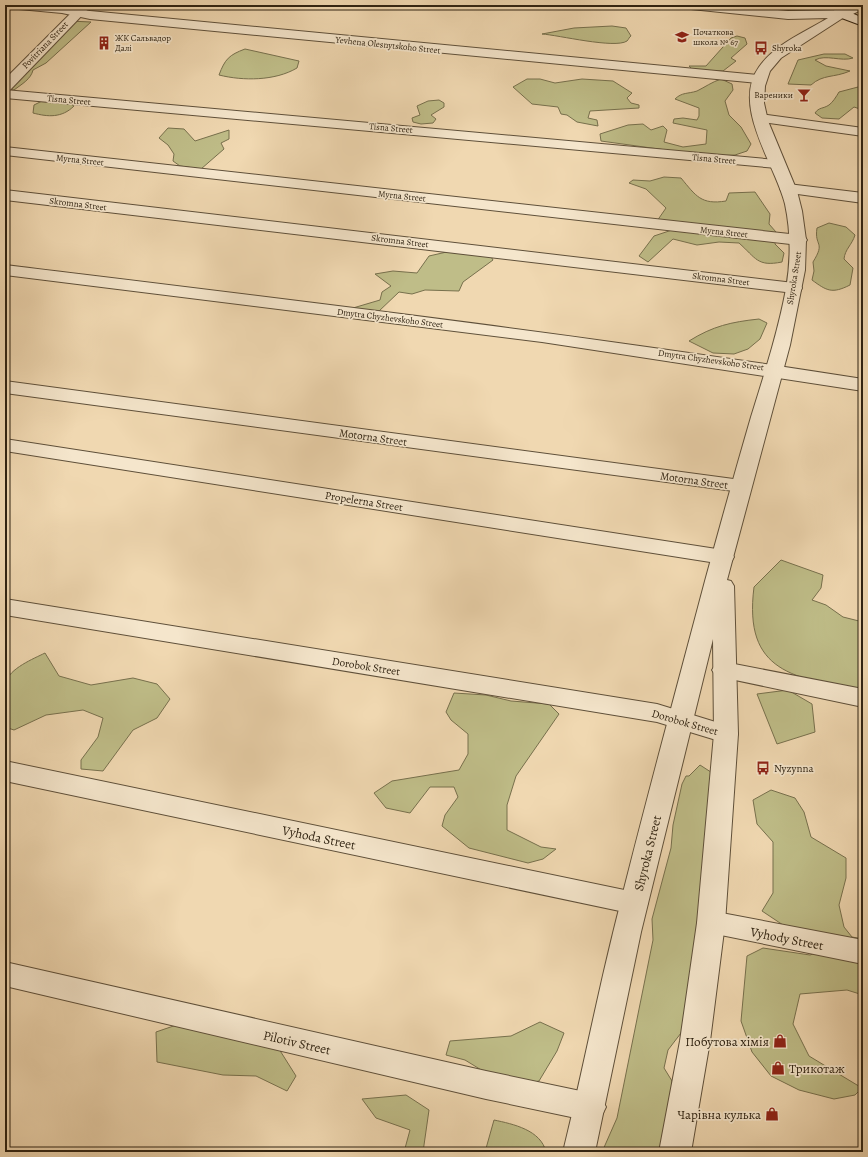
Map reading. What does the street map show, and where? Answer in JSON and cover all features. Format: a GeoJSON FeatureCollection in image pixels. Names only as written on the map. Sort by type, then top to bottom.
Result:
{"type":"FeatureCollection","features":[{"type":"Feature","properties":{"kind":"street","name":"Yevhena Olesnytskoho Street"},"geometry":{"type":"LineString","coordinates":[[19,5],[62,9],[81,9],[393,45],[758,79]]}},
{"type":"Feature","properties":{"kind":"street"},"geometry":{"type":"LineString","coordinates":[[691,5],[788,16],[839,9],[863,15]]}},
{"type":"Feature","properties":{"kind":"street","name":"Shyroka Street"},"geometry":{"type":"LineString","coordinates":[[579,1152],[634,903],[741,486],[774,370],[794,288],[799,240],[795,212],[788,189],[760,118],[756,98],[758,79],[769,61],[839,9],[861,5]]}},
{"type":"Feature","properties":{"kind":"street","name":"Povitriana Street"},"geometry":{"type":"LineString","coordinates":[[5,87],[10,76],[81,9]]}},
{"type":"Feature","properties":{"kind":"street"},"geometry":{"type":"LineString","coordinates":[[839,9],[863,22]]}},
{"type":"Feature","properties":{"kind":"street","name":"Tisna Street"},"geometry":{"type":"LineString","coordinates":[[5,94],[777,164]]}},
{"type":"Feature","properties":{"kind":"street"},"geometry":{"type":"LineString","coordinates":[[760,118],[863,132]]}},
{"type":"Feature","properties":{"kind":"street","name":"Myrna Street"},"geometry":{"type":"LineString","coordinates":[[5,151],[799,240]]}},
{"type":"Feature","properties":{"kind":"street"},"geometry":{"type":"LineString","coordinates":[[788,189],[863,198]]}},
{"type":"Feature","properties":{"kind":"street","name":"Skromna Street"},"geometry":{"type":"LineString","coordinates":[[5,195],[794,288]]}},
{"type":"Feature","properties":{"kind":"street","name":"Dmytra Chyzhevskoho Street"},"geometry":{"type":"LineString","coordinates":[[5,270],[441,324],[774,370],[863,385]]}},
{"type":"Feature","properties":{"kind":"street","name":"Motorna Street"},"geometry":{"type":"LineString","coordinates":[[5,387],[741,486]]}},
{"type":"Feature","properties":{"kind":"street","name":"Propelerna Street"},"geometry":{"type":"LineString","coordinates":[[5,445],[723,557]]}},
{"type":"Feature","properties":{"kind":"street","name":"Shyroka Street"},"geometry":{"type":"LineString","coordinates":[[675,1152],[695,1041],[711,923],[726,734],[723,557]]}},
{"type":"Feature","properties":{"kind":"street","name":"Dorobok Street"},"geometry":{"type":"LineString","coordinates":[[5,607],[657,713],[726,734]]}},
{"type":"Feature","properties":{"kind":"street"},"geometry":{"type":"LineString","coordinates":[[724,670],[863,698]]}},
{"type":"Feature","properties":{"kind":"street","name":"Vyhoda Street"},"geometry":{"type":"LineString","coordinates":[[5,771],[634,903]]}},
{"type":"Feature","properties":{"kind":"street","name":"Vyhody Street"},"geometry":{"type":"LineString","coordinates":[[711,923],[863,952]]}},
{"type":"Feature","properties":{"kind":"street","name":"Pilotiv Street"},"geometry":{"type":"LineString","coordinates":[[5,974],[486,1085],[590,1107]]}},
{"type":"Feature","properties":{"kind":"shaded area"},"geometry":{"type":"Polygon","coordinates":[[[69,21],[91,22],[46,63],[33,70],[28,79],[14,90],[8,89],[69,21]]]}},
{"type":"Feature","properties":{"kind":"shaded area"},"geometry":{"type":"Polygon","coordinates":[[[612,26],[626,28],[631,36],[627,41],[621,43],[599,43],[542,34],[574,28],[612,26]]]}},
{"type":"Feature","properties":{"kind":"shaded area"},"geometry":{"type":"Polygon","coordinates":[[[737,36],[745,38],[747,44],[731,58],[736,61],[723,71],[693,70],[689,66],[706,66],[731,38],[737,36]]]}},
{"type":"Feature","properties":{"kind":"shaded area"},"geometry":{"type":"Polygon","coordinates":[[[245,49],[299,61],[297,68],[269,78],[259,79],[219,75],[228,58],[245,49]]]}},
{"type":"Feature","properties":{"kind":"shaded area"},"geometry":{"type":"Polygon","coordinates":[[[824,54],[845,54],[853,58],[819,58],[815,60],[826,66],[850,71],[820,79],[811,85],[788,84],[798,60],[824,54]]]}},
{"type":"Feature","properties":{"kind":"shaded area"},"geometry":{"type":"Polygon","coordinates":[[[527,79],[540,79],[555,83],[582,79],[613,81],[632,93],[627,98],[631,103],[639,105],[639,108],[590,111],[588,118],[597,120],[598,126],[577,122],[567,115],[561,114],[558,107],[532,104],[513,87],[527,79]]]}},
{"type":"Feature","properties":{"kind":"shaded area"},"geometry":{"type":"Polygon","coordinates":[[[721,79],[732,84],[733,90],[725,101],[729,115],[741,127],[751,144],[747,151],[735,155],[709,156],[601,141],[600,134],[628,125],[643,124],[651,130],[663,126],[667,130],[664,142],[683,147],[706,144],[707,130],[673,123],[674,119],[683,118],[697,120],[699,116],[699,108],[675,99],[683,94],[697,91],[721,79]]]}},
{"type":"Feature","properties":{"kind":"shaded area"},"geometry":{"type":"Polygon","coordinates":[[[858,87],[863,88],[863,110],[854,107],[839,119],[822,118],[815,113],[830,104],[839,92],[858,87]]]}},
{"type":"Feature","properties":{"kind":"shaded area"},"geometry":{"type":"Polygon","coordinates":[[[439,100],[444,103],[444,107],[431,115],[436,119],[433,123],[421,124],[413,122],[412,118],[420,115],[417,106],[428,101],[439,100]]]}},
{"type":"Feature","properties":{"kind":"shaded area"},"geometry":{"type":"Polygon","coordinates":[[[42,101],[63,101],[74,106],[65,113],[55,116],[33,113],[34,105],[42,101]]]}},
{"type":"Feature","properties":{"kind":"shaded area"},"geometry":{"type":"Polygon","coordinates":[[[168,128],[184,129],[195,141],[229,130],[229,139],[221,143],[224,149],[201,169],[180,166],[173,161],[174,154],[168,145],[159,138],[168,128]]]}},
{"type":"Feature","properties":{"kind":"shaded area"},"geometry":{"type":"Polygon","coordinates":[[[664,177],[681,178],[700,198],[711,202],[726,201],[729,193],[755,192],[770,214],[769,224],[776,232],[775,244],[784,253],[782,262],[762,262],[753,257],[739,243],[719,242],[697,245],[673,239],[648,262],[639,256],[654,236],[672,230],[657,221],[666,208],[646,189],[629,183],[633,180],[650,181],[664,177]]]}},
{"type":"Feature","properties":{"kind":"shaded area"},"geometry":{"type":"Polygon","coordinates":[[[829,223],[846,227],[855,235],[844,259],[853,268],[850,285],[839,290],[826,289],[812,280],[814,271],[813,262],[819,250],[816,234],[817,228],[829,223]]]}},
{"type":"Feature","properties":{"kind":"shaded area"},"geometry":{"type":"Polygon","coordinates":[[[451,251],[490,255],[493,260],[463,282],[459,291],[425,290],[412,294],[399,292],[378,312],[353,308],[380,300],[382,292],[391,286],[375,274],[393,271],[417,273],[429,256],[451,251]]]}},
{"type":"Feature","properties":{"kind":"shaded area"},"geometry":{"type":"Polygon","coordinates":[[[759,319],[767,323],[760,339],[748,349],[734,354],[713,353],[689,341],[714,328],[759,319]]]}},
{"type":"Feature","properties":{"kind":"shaded area"},"geometry":{"type":"Polygon","coordinates":[[[781,560],[823,575],[821,588],[812,600],[826,605],[843,617],[863,622],[863,692],[816,682],[796,675],[779,666],[766,654],[757,638],[753,616],[754,587],[781,560]]]}},
{"type":"Feature","properties":{"kind":"shaded area"},"geometry":{"type":"Polygon","coordinates":[[[45,653],[59,676],[91,685],[133,678],[157,684],[170,699],[157,718],[133,730],[103,771],[81,769],[81,760],[98,737],[103,718],[83,710],[46,715],[14,730],[5,727],[5,683],[17,668],[45,653]]]}},
{"type":"Feature","properties":{"kind":"shaded area"},"geometry":{"type":"Polygon","coordinates":[[[788,690],[812,704],[815,732],[777,744],[757,694],[788,690]]]}},
{"type":"Feature","properties":{"kind":"shaded area"},"geometry":{"type":"Polygon","coordinates":[[[454,693],[486,695],[511,701],[549,704],[559,714],[516,776],[507,805],[507,830],[541,847],[556,849],[543,859],[528,863],[469,848],[442,826],[445,815],[458,797],[454,787],[430,787],[410,813],[386,808],[374,793],[392,781],[459,770],[468,754],[468,734],[451,720],[446,712],[454,693]]]}},
{"type":"Feature","properties":{"kind":"shaded area"},"geometry":{"type":"Polygon","coordinates":[[[700,765],[717,776],[691,1010],[681,1033],[668,1050],[664,1068],[672,1081],[668,1152],[602,1152],[617,1118],[653,940],[652,919],[671,848],[673,825],[682,784],[686,776],[689,776],[700,765]]]}},
{"type":"Feature","properties":{"kind":"shaded area"},"geometry":{"type":"Polygon","coordinates":[[[771,790],[795,798],[804,812],[811,837],[846,858],[846,878],[839,905],[844,927],[852,937],[863,939],[863,995],[847,990],[800,994],[793,1024],[809,1056],[862,1088],[855,1095],[834,1099],[799,1090],[771,1076],[752,1052],[741,1021],[747,956],[763,948],[810,955],[839,944],[783,925],[762,911],[773,893],[773,842],[757,824],[753,800],[771,790]]]}},
{"type":"Feature","properties":{"kind":"shaded area"},"geometry":{"type":"Polygon","coordinates":[[[188,1021],[279,1049],[296,1076],[287,1091],[256,1076],[223,1075],[157,1062],[156,1032],[188,1021]]]}},
{"type":"Feature","properties":{"kind":"shaded area"},"geometry":{"type":"Polygon","coordinates":[[[540,1022],[564,1033],[557,1051],[539,1081],[509,1087],[465,1060],[446,1055],[450,1041],[511,1036],[540,1022]]]}},
{"type":"Feature","properties":{"kind":"shaded area"},"geometry":{"type":"Polygon","coordinates":[[[406,1095],[429,1110],[423,1152],[404,1152],[410,1130],[376,1118],[362,1099],[406,1095]]]}},
{"type":"Feature","properties":{"kind":"shaded area"},"geometry":{"type":"Polygon","coordinates":[[[494,1120],[517,1126],[532,1133],[543,1144],[546,1152],[485,1152],[494,1120]]]}},
{"type":"Feature","properties":{"kind":"place","name":"Початкова школа № 67"},"geometry":{"type":"Point","coordinates":[682,37]}},
{"type":"Feature","properties":{"kind":"place","name":"ЖК Сальвадор Далі"},"geometry":{"type":"Point","coordinates":[104,43]}},
{"type":"Feature","properties":{"kind":"place","name":"Shyroka"},"geometry":{"type":"Point","coordinates":[761,48]}},
{"type":"Feature","properties":{"kind":"place","name":"Вареники"},"geometry":{"type":"Point","coordinates":[804,95]}},
{"type":"Feature","properties":{"kind":"place","name":"Nyzynna"},"geometry":{"type":"Point","coordinates":[763,768]}},
{"type":"Feature","properties":{"kind":"place","name":"Побутова хімія"},"geometry":{"type":"Point","coordinates":[780,1041]}},
{"type":"Feature","properties":{"kind":"place","name":"Трикотаж"},"geometry":{"type":"Point","coordinates":[778,1068]}},
{"type":"Feature","properties":{"kind":"place","name":"Чарівна кулька"},"geometry":{"type":"Point","coordinates":[772,1114]}}]}
